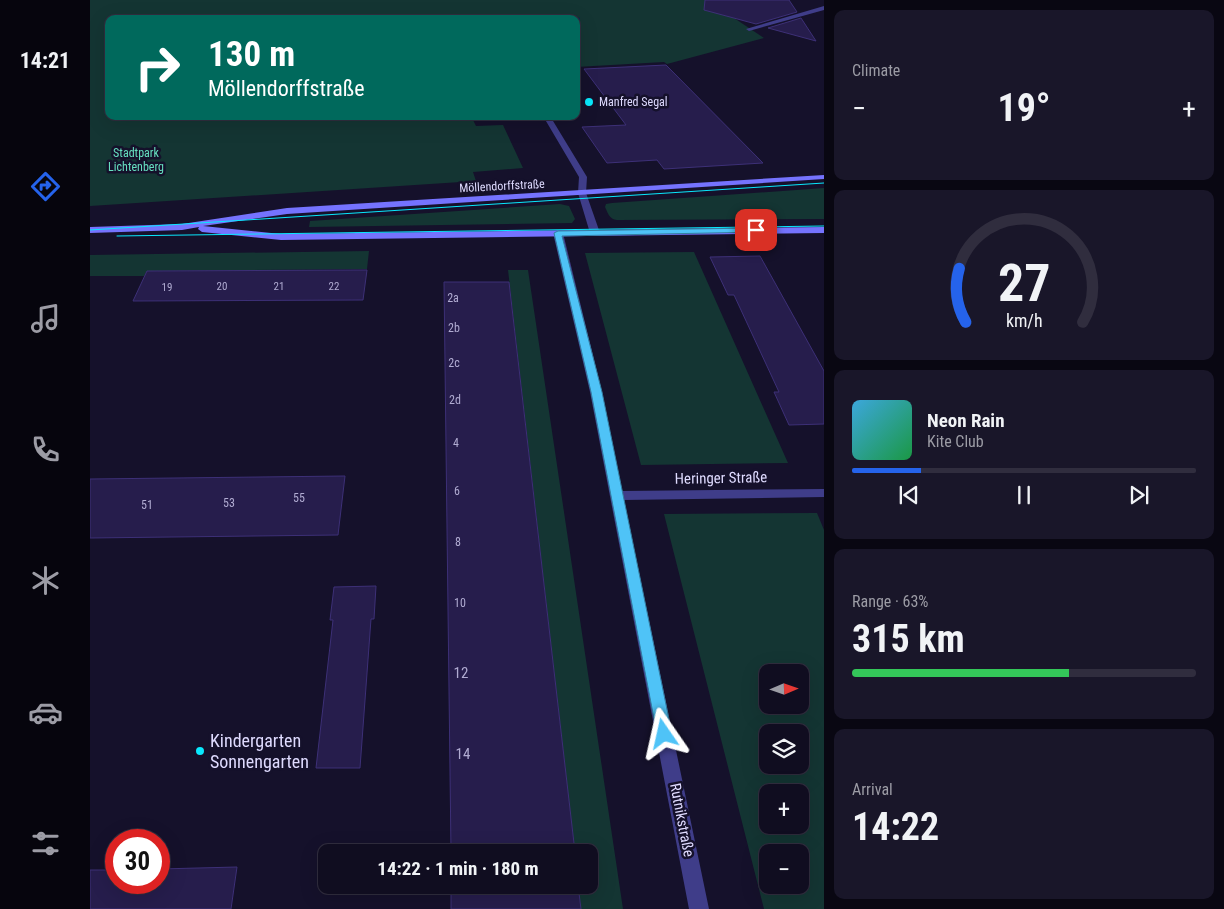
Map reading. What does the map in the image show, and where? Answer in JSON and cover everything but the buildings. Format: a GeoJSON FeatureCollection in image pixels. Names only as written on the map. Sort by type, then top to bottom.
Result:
{"type":"FeatureCollection","features":[{"type":"Feature","properties":{"kind":"main road","name":"Möllendorffstraße"},"geometry":{"type":"LineString","coordinates":[[90,230],[182,227],[287,211],[824,177]]}},
{"type":"Feature","properties":{"kind":"main road","name":"Möllendorffstraße"},"geometry":{"type":"LineString","coordinates":[[182,227],[281,237],[824,230]]}},
{"type":"Feature","properties":{"kind":"street"},"geometry":{"type":"LineString","coordinates":[[748,29],[824,8]]}},
{"type":"Feature","properties":{"kind":"street"},"geometry":{"type":"LineString","coordinates":[[548,120],[583,177],[582,193],[595,233]]}},
{"type":"Feature","properties":{"kind":"street","name":"Rutnikstraße"},"geometry":{"type":"LineString","coordinates":[[558,233],[596,392],[618,496],[699,909]]}},
{"type":"Feature","properties":{"kind":"street","name":"Heringer Straße"},"geometry":{"type":"LineString","coordinates":[[618,496],[824,493]]}},
{"type":"Feature","properties":{"kind":"green space","name":"Stadtpark Lichtenberg"},"geometry":{"type":"Polygon","coordinates":[[[90,0],[718,0],[731,16],[764,38],[667,64],[664,62],[580,67],[580,15],[105,15],[105,120],[473,120],[476,126],[503,125],[523,168],[473,172],[476,181],[90,206],[90,0]]]}},
{"type":"Feature","properties":{"kind":"green space"},"geometry":{"type":"Polygon","coordinates":[[[824,188],[824,219],[617,220],[610,217],[605,207],[606,204],[612,203],[824,188]]]}},
{"type":"Feature","properties":{"kind":"green space"},"geometry":{"type":"Polygon","coordinates":[[[560,204],[569,206],[575,219],[572,223],[309,227],[310,221],[560,204]]]}},
{"type":"Feature","properties":{"kind":"green space"},"geometry":{"type":"Polygon","coordinates":[[[369,251],[367,269],[147,271],[144,276],[90,276],[90,255],[369,251]]]}},
{"type":"Feature","properties":{"kind":"green space"},"geometry":{"type":"Polygon","coordinates":[[[694,252],[788,463],[641,465],[585,253],[694,252]]]}},
{"type":"Feature","properties":{"kind":"green space"},"geometry":{"type":"Polygon","coordinates":[[[508,270],[528,270],[623,909],[581,909],[579,894],[598,894],[598,844],[574,844],[508,270]]]}},
{"type":"Feature","properties":{"kind":"green space"},"geometry":{"type":"Polygon","coordinates":[[[817,513],[824,530],[824,909],[764,909],[760,894],[809,894],[809,844],[759,844],[759,889],[664,514],[817,513]]]}},
{"type":"Feature","properties":{"kind":"water"},"geometry":{"type":"Polygon","coordinates":[[[567,14],[570,15],[450,15],[567,14]]]}},
{"type":"Feature","properties":{"kind":"tram line"},"geometry":{"type":"LineString","coordinates":[[90,230],[824,183]]}},
{"type":"Feature","properties":{"kind":"tram line"},"geometry":{"type":"LineString","coordinates":[[117,236],[824,226]]}},
{"type":"Feature","properties":{"kind":"place","name":"Manfred Segal"},"geometry":{"type":"Point","coordinates":[589,102]}},
{"type":"Feature","properties":{"kind":"place","name":"Kindergarten Sonnengarten"},"geometry":{"type":"Point","coordinates":[200,751]}},
{"type":"Feature","properties":{"kind":"route"},"geometry":{"type":"LineString","coordinates":[[664,734],[596,392],[558,233],[756,230]]}}]}
